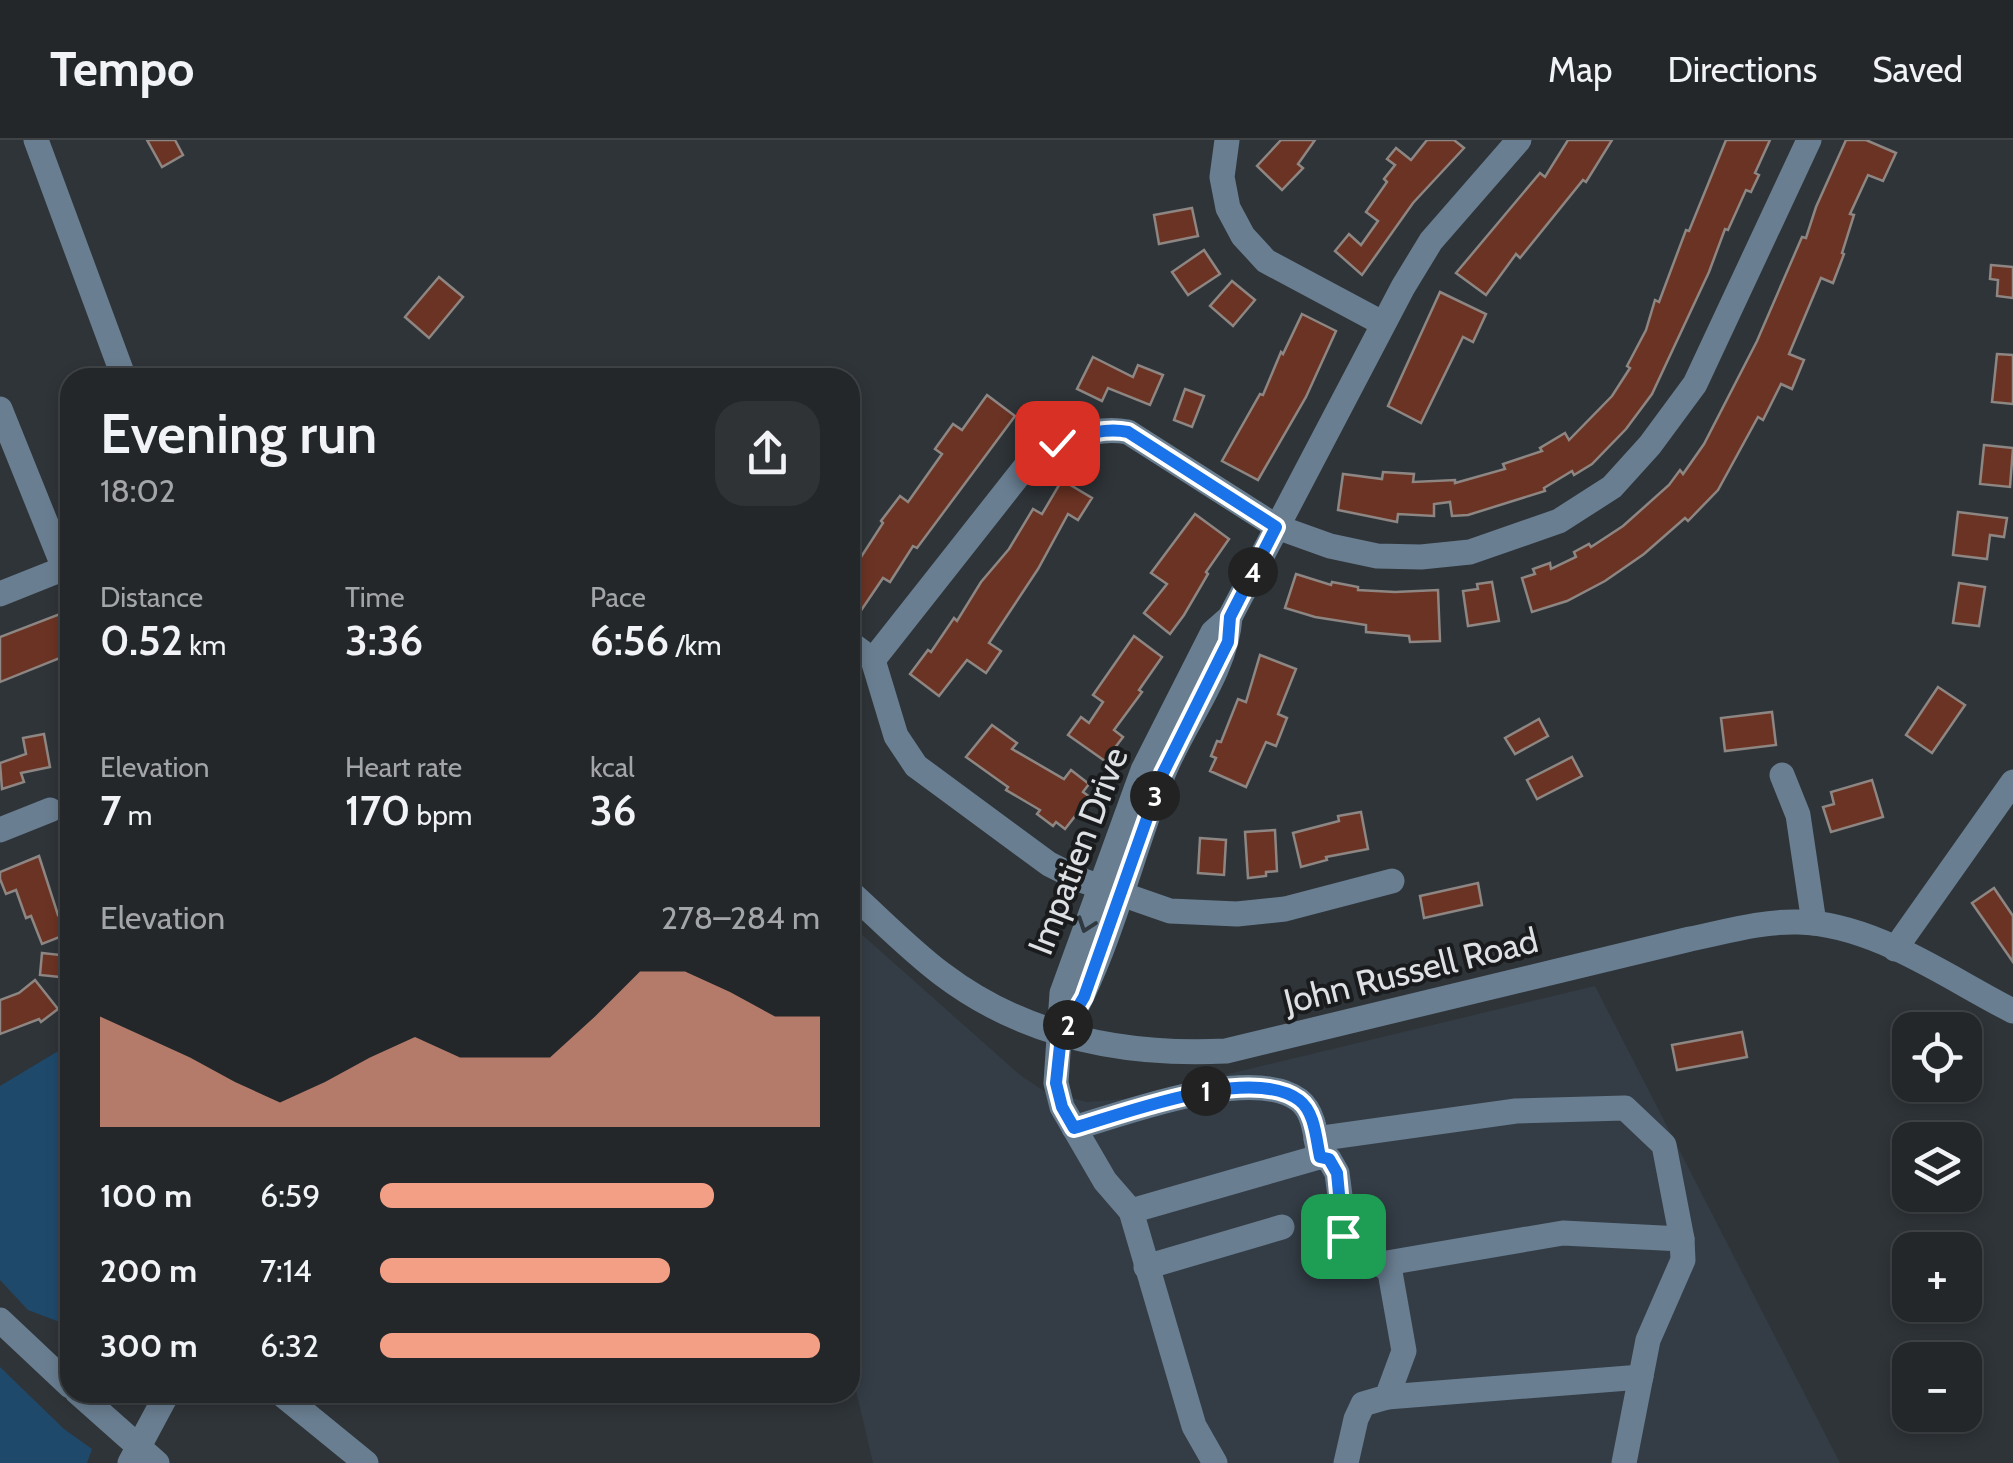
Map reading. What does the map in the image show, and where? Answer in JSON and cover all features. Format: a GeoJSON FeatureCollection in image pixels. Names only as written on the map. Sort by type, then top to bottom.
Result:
{"type":"FeatureCollection","features":[{"type":"Feature","properties":{"kind":"street"},"geometry":{"type":"LineString","coordinates":[[36,140],[120,368]]}},
{"type":"Feature","properties":{"kind":"street"},"geometry":{"type":"LineString","coordinates":[[1227,140],[1222,178],[1228,208],[1243,236],[1266,262],[1382,323]]}},
{"type":"Feature","properties":{"kind":"street","name":"Impatien Drive"},"geometry":{"type":"LineString","coordinates":[[1131,1211],[1105,1181],[1062,1107],[1056,1083],[1062,993],[1110,891],[1144,770],[1214,632],[1230,617],[1382,323],[1432,241],[1519,140]]}},
{"type":"Feature","properties":{"kind":"street"},"geometry":{"type":"LineString","coordinates":[[874,660],[1026,466],[1057,443],[1090,433],[1128,432],[1276,527],[1330,546],[1377,556],[1454,554],[1503,543],[1558,521],[1612,487],[1650,445],[1695,384],[1809,140]]}},
{"type":"Feature","properties":{"kind":"street"},"geometry":{"type":"LineString","coordinates":[[0,409],[60,550]]}},
{"type":"Feature","properties":{"kind":"street"},"geometry":{"type":"LineString","coordinates":[[0,594],[60,570]]}},
{"type":"Feature","properties":{"kind":"street"},"geometry":{"type":"LineString","coordinates":[[860,650],[874,660],[896,736],[916,766],[1049,864],[1110,891],[1170,911],[1237,914],[1286,910],[1392,881]]}},
{"type":"Feature","properties":{"kind":"street"},"geometry":{"type":"LineString","coordinates":[[1782,776],[1798,815],[1814,923]]}},
{"type":"Feature","properties":{"kind":"street"},"geometry":{"type":"LineString","coordinates":[[1896,949],[2013,782]]}},
{"type":"Feature","properties":{"kind":"street"},"geometry":{"type":"LineString","coordinates":[[0,830],[50,810]]}},
{"type":"Feature","properties":{"kind":"street","name":"John Russell Road"},"geometry":{"type":"LineString","coordinates":[[860,901],[941,974],[1028,1025],[1061,1036],[1138,1050],[1181,1054],[1226,1052],[1764,923],[1814,923],[1847,929],[1896,949],[2013,1011]]}},
{"type":"Feature","properties":{"kind":"street"},"geometry":{"type":"LineString","coordinates":[[1074,1128],[1195,1092],[1249,1088],[1275,1091],[1299,1100],[1312,1117],[1318,1148],[1337,1173],[1347,1249],[1390,1272],[1404,1351],[1388,1397]]}},
{"type":"Feature","properties":{"kind":"street"},"geometry":{"type":"LineString","coordinates":[[1214,1463],[1194,1426],[1131,1211],[1318,1148],[1516,1111],[1626,1108],[1664,1145],[1683,1260],[1648,1340],[1624,1463]]}},
{"type":"Feature","properties":{"kind":"street"},"geometry":{"type":"LineString","coordinates":[[1146,1267],[1282,1227]]}},
{"type":"Feature","properties":{"kind":"street"},"geometry":{"type":"LineString","coordinates":[[1381,1264],[1563,1233],[1682,1239]]}},
{"type":"Feature","properties":{"kind":"street"},"geometry":{"type":"LineString","coordinates":[[0,1320],[60,1377]]}},
{"type":"Feature","properties":{"kind":"street"},"geometry":{"type":"LineString","coordinates":[[1346,1463],[1356,1419],[1364,1404],[1388,1397],[1641,1377]]}},
{"type":"Feature","properties":{"kind":"street"},"geometry":{"type":"LineString","coordinates":[[88,1403],[143,1458],[164,1403]]}},
{"type":"Feature","properties":{"kind":"street"},"geometry":{"type":"LineString","coordinates":[[292,1403],[366,1463]]}},
{"type":"Feature","properties":{"kind":"shaded area"},"geometry":{"type":"Polygon","coordinates":[[[860,933],[1020,1075],[1044,1091],[1087,1102],[1124,1099],[1595,986],[1840,1463],[873,1463],[859,1403],[860,933]]]}},
{"type":"Feature","properties":{"kind":"shaded area"},"geometry":{"type":"Polygon","coordinates":[[[60,1050],[60,1322],[28,1310],[0,1280],[0,1086],[60,1050]]]}},
{"type":"Feature","properties":{"kind":"shaded area"},"geometry":{"type":"Polygon","coordinates":[[[0,1367],[64,1429],[92,1449],[87,1463],[0,1463],[0,1367]]]}},
{"type":"Feature","properties":{"kind":"building"},"geometry":{"type":"Polygon","coordinates":[[[147,140],[175,140],[183,155],[162,167],[147,140]]]}},
{"type":"Feature","properties":{"kind":"building"},"geometry":{"type":"Polygon","coordinates":[[[1281,140],[1315,140],[1298,164],[1303,168],[1282,190],[1257,166],[1281,140]]]}},
{"type":"Feature","properties":{"kind":"building"},"geometry":{"type":"Polygon","coordinates":[[[1427,140],[1454,140],[1464,148],[1413,203],[1362,275],[1335,251],[1349,234],[1361,245],[1378,221],[1366,212],[1395,165],[1387,159],[1396,148],[1411,160],[1427,140]]]}},
{"type":"Feature","properties":{"kind":"building"},"geometry":{"type":"Polygon","coordinates":[[[1568,140],[1612,140],[1586,182],[1583,180],[1520,258],[1516,254],[1486,295],[1456,273],[1540,173],[1545,177],[1568,140]]]}},
{"type":"Feature","properties":{"kind":"building"},"geometry":{"type":"Polygon","coordinates":[[[1726,140],[1770,140],[1755,173],[1759,175],[1751,192],[1746,190],[1728,230],[1725,229],[1652,394],[1626,429],[1592,464],[1574,475],[1572,471],[1544,488],[1545,491],[1468,515],[1452,516],[1450,502],[1434,504],[1434,516],[1398,514],[1397,522],[1338,510],[1343,474],[1382,479],[1383,472],[1414,474],[1413,482],[1455,483],[1505,469],[1503,464],[1542,451],[1540,448],[1565,433],[1569,440],[1612,396],[1630,368],[1627,366],[1646,330],[1655,300],[1659,302],[1726,140]]]}},
{"type":"Feature","properties":{"kind":"building"},"geometry":{"type":"Polygon","coordinates":[[[1846,140],[1866,140],[1896,153],[1883,181],[1868,175],[1850,214],[1854,215],[1833,283],[1821,278],[1789,354],[1804,360],[1792,389],[1781,384],[1718,490],[1688,521],[1685,518],[1605,581],[1567,601],[1532,612],[1522,578],[1535,574],[1533,569],[1550,563],[1551,569],[1576,557],[1574,552],[1589,544],[1591,547],[1623,526],[1680,470],[1683,474],[1704,444],[1757,341],[1802,237],[1806,238],[1846,140]]]}},
{"type":"Feature","properties":{"kind":"building"},"geometry":{"type":"Polygon","coordinates":[[[1192,208],[1198,236],[1159,244],[1154,215],[1192,208]]]}},
{"type":"Feature","properties":{"kind":"building"},"geometry":{"type":"Polygon","coordinates":[[[1204,250],[1220,274],[1188,295],[1172,272],[1204,250]]]}},
{"type":"Feature","properties":{"kind":"building"},"geometry":{"type":"Polygon","coordinates":[[[1991,265],[2013,267],[2013,298],[1997,296],[1998,280],[1990,279],[1991,265]]]}},
{"type":"Feature","properties":{"kind":"building"},"geometry":{"type":"Polygon","coordinates":[[[439,277],[463,297],[429,338],[405,317],[439,277]]]}},
{"type":"Feature","properties":{"kind":"building"},"geometry":{"type":"Polygon","coordinates":[[[1232,281],[1255,300],[1233,326],[1210,306],[1232,281]]]}},
{"type":"Feature","properties":{"kind":"building"},"geometry":{"type":"Polygon","coordinates":[[[1440,292],[1486,314],[1473,342],[1463,337],[1421,423],[1388,406],[1440,292]]]}},
{"type":"Feature","properties":{"kind":"building"},"geometry":{"type":"Polygon","coordinates":[[[1302,314],[1336,331],[1306,397],[1258,480],[1222,461],[1260,394],[1263,395],[1302,314]]]}},
{"type":"Feature","properties":{"kind":"building"},"geometry":{"type":"Polygon","coordinates":[[[1997,354],[2013,355],[2013,404],[1992,402],[1997,354]]]}},
{"type":"Feature","properties":{"kind":"building"},"geometry":{"type":"Polygon","coordinates":[[[1093,357],[1133,377],[1138,365],[1163,375],[1150,405],[1108,388],[1102,401],[1077,389],[1093,357]]]}},
{"type":"Feature","properties":{"kind":"building"},"geometry":{"type":"Polygon","coordinates":[[[1185,389],[1204,396],[1192,427],[1174,420],[1185,389]]]}},
{"type":"Feature","properties":{"kind":"building"},"geometry":{"type":"Polygon","coordinates":[[[987,395],[1015,416],[917,548],[913,546],[890,582],[883,578],[860,612],[860,559],[881,521],[900,496],[908,502],[942,454],[935,449],[953,424],[962,430],[987,395]]]}},
{"type":"Feature","properties":{"kind":"building"},"geometry":{"type":"Polygon","coordinates":[[[1984,445],[2013,448],[2010,487],[1980,484],[1984,445]]]}},
{"type":"Feature","properties":{"kind":"building"},"geometry":{"type":"Polygon","coordinates":[[[1062,480],[1092,498],[1078,520],[1068,514],[1038,569],[989,643],[1001,651],[986,673],[967,660],[939,696],[910,674],[954,618],[957,621],[1033,509],[1042,514],[1062,480]]]}},
{"type":"Feature","properties":{"kind":"building"},"geometry":{"type":"Polygon","coordinates":[[[1958,512],[2007,518],[2004,537],[1990,535],[1987,559],[1953,555],[1958,512]]]}},
{"type":"Feature","properties":{"kind":"building"},"geometry":{"type":"Polygon","coordinates":[[[1195,514],[1229,539],[1170,634],[1144,613],[1167,584],[1151,573],[1195,514]]]}},
{"type":"Feature","properties":{"kind":"building"},"geometry":{"type":"Polygon","coordinates":[[[1296,574],[1358,590],[1438,590],[1440,641],[1410,642],[1409,636],[1366,632],[1366,625],[1285,608],[1296,574]]]}},
{"type":"Feature","properties":{"kind":"building"},"geometry":{"type":"Polygon","coordinates":[[[1492,582],[1499,621],[1468,626],[1463,591],[1492,582]]]}},
{"type":"Feature","properties":{"kind":"building"},"geometry":{"type":"Polygon","coordinates":[[[1959,583],[1985,587],[1979,626],[1953,623],[1959,583]]]}},
{"type":"Feature","properties":{"kind":"building"},"geometry":{"type":"Polygon","coordinates":[[[60,614],[60,658],[0,682],[0,637],[60,614]]]}},
{"type":"Feature","properties":{"kind":"building"},"geometry":{"type":"Polygon","coordinates":[[[1134,636],[1162,657],[1114,730],[1123,737],[1105,761],[1068,735],[1081,717],[1089,723],[1103,702],[1093,695],[1134,636]]]}},
{"type":"Feature","properties":{"kind":"building"},"geometry":{"type":"Polygon","coordinates":[[[1260,655],[1296,669],[1278,714],[1287,718],[1276,746],[1266,742],[1246,787],[1210,771],[1216,758],[1211,756],[1217,741],[1221,742],[1238,699],[1246,702],[1260,655]]]}},
{"type":"Feature","properties":{"kind":"building"},"geometry":{"type":"Polygon","coordinates":[[[1938,687],[1965,705],[1932,753],[1906,735],[1938,687]]]}},
{"type":"Feature","properties":{"kind":"building"},"geometry":{"type":"Polygon","coordinates":[[[1772,712],[1776,745],[1725,751],[1721,718],[1772,712]]]}},
{"type":"Feature","properties":{"kind":"building"},"geometry":{"type":"Polygon","coordinates":[[[1539,719],[1548,736],[1515,754],[1505,738],[1539,719]]]}},
{"type":"Feature","properties":{"kind":"building"},"geometry":{"type":"Polygon","coordinates":[[[992,725],[1017,743],[1012,749],[1064,779],[1071,770],[1089,784],[1083,792],[1090,797],[1065,829],[1056,822],[1053,826],[1037,814],[1040,810],[1006,790],[1008,787],[966,757],[992,725]]]}},
{"type":"Feature","properties":{"kind":"building"},"geometry":{"type":"Polygon","coordinates":[[[44,734],[50,767],[21,773],[24,782],[2,789],[0,763],[26,754],[23,738],[44,734]]]}},
{"type":"Feature","properties":{"kind":"building"},"geometry":{"type":"Polygon","coordinates":[[[1572,757],[1582,776],[1537,799],[1527,780],[1572,757]]]}},
{"type":"Feature","properties":{"kind":"building"},"geometry":{"type":"Polygon","coordinates":[[[1872,780],[1883,817],[1831,832],[1823,807],[1834,804],[1831,792],[1872,780]]]}},
{"type":"Feature","properties":{"kind":"building"},"geometry":{"type":"Polygon","coordinates":[[[1361,812],[1368,849],[1326,857],[1327,860],[1301,867],[1293,833],[1361,812]]]}},
{"type":"Feature","properties":{"kind":"building"},"geometry":{"type":"Polygon","coordinates":[[[1275,830],[1277,871],[1248,878],[1245,832],[1275,830]]]}},
{"type":"Feature","properties":{"kind":"building"},"geometry":{"type":"Polygon","coordinates":[[[1200,838],[1226,840],[1224,875],[1198,873],[1200,838]]]}},
{"type":"Feature","properties":{"kind":"building"},"geometry":{"type":"Polygon","coordinates":[[[39,856],[60,914],[60,937],[42,944],[31,916],[26,918],[16,890],[6,894],[0,872],[39,856]]]}},
{"type":"Feature","properties":{"kind":"building"},"geometry":{"type":"Polygon","coordinates":[[[1478,883],[1482,905],[1424,918],[1420,896],[1478,883]]]}},
{"type":"Feature","properties":{"kind":"building"},"geometry":{"type":"Polygon","coordinates":[[[1994,888],[2013,916],[2013,962],[1972,903],[1994,888]]]}},
{"type":"Feature","properties":{"kind":"building"},"geometry":{"type":"Polygon","coordinates":[[[42,953],[60,955],[60,977],[40,975],[42,953]]]}},
{"type":"Feature","properties":{"kind":"building"},"geometry":{"type":"Polygon","coordinates":[[[35,980],[58,1009],[41,1022],[39,1019],[0,1034],[0,1000],[19,993],[35,980]]]}},
{"type":"Feature","properties":{"kind":"building"},"geometry":{"type":"Polygon","coordinates":[[[1742,1032],[1747,1057],[1677,1070],[1672,1045],[1742,1032]]]}},
{"type":"Feature","properties":{"kind":"route"},"geometry":{"type":"LineString","coordinates":[[1057,443],[1090,433],[1128,432],[1276,527],[1230,617],[1228,642],[1163,773],[1084,997],[1061,1036],[1056,1083],[1062,1107],[1074,1128],[1195,1092],[1249,1088],[1275,1091],[1299,1100],[1312,1117],[1320,1157],[1329,1159],[1337,1173],[1343,1236]]}}]}
